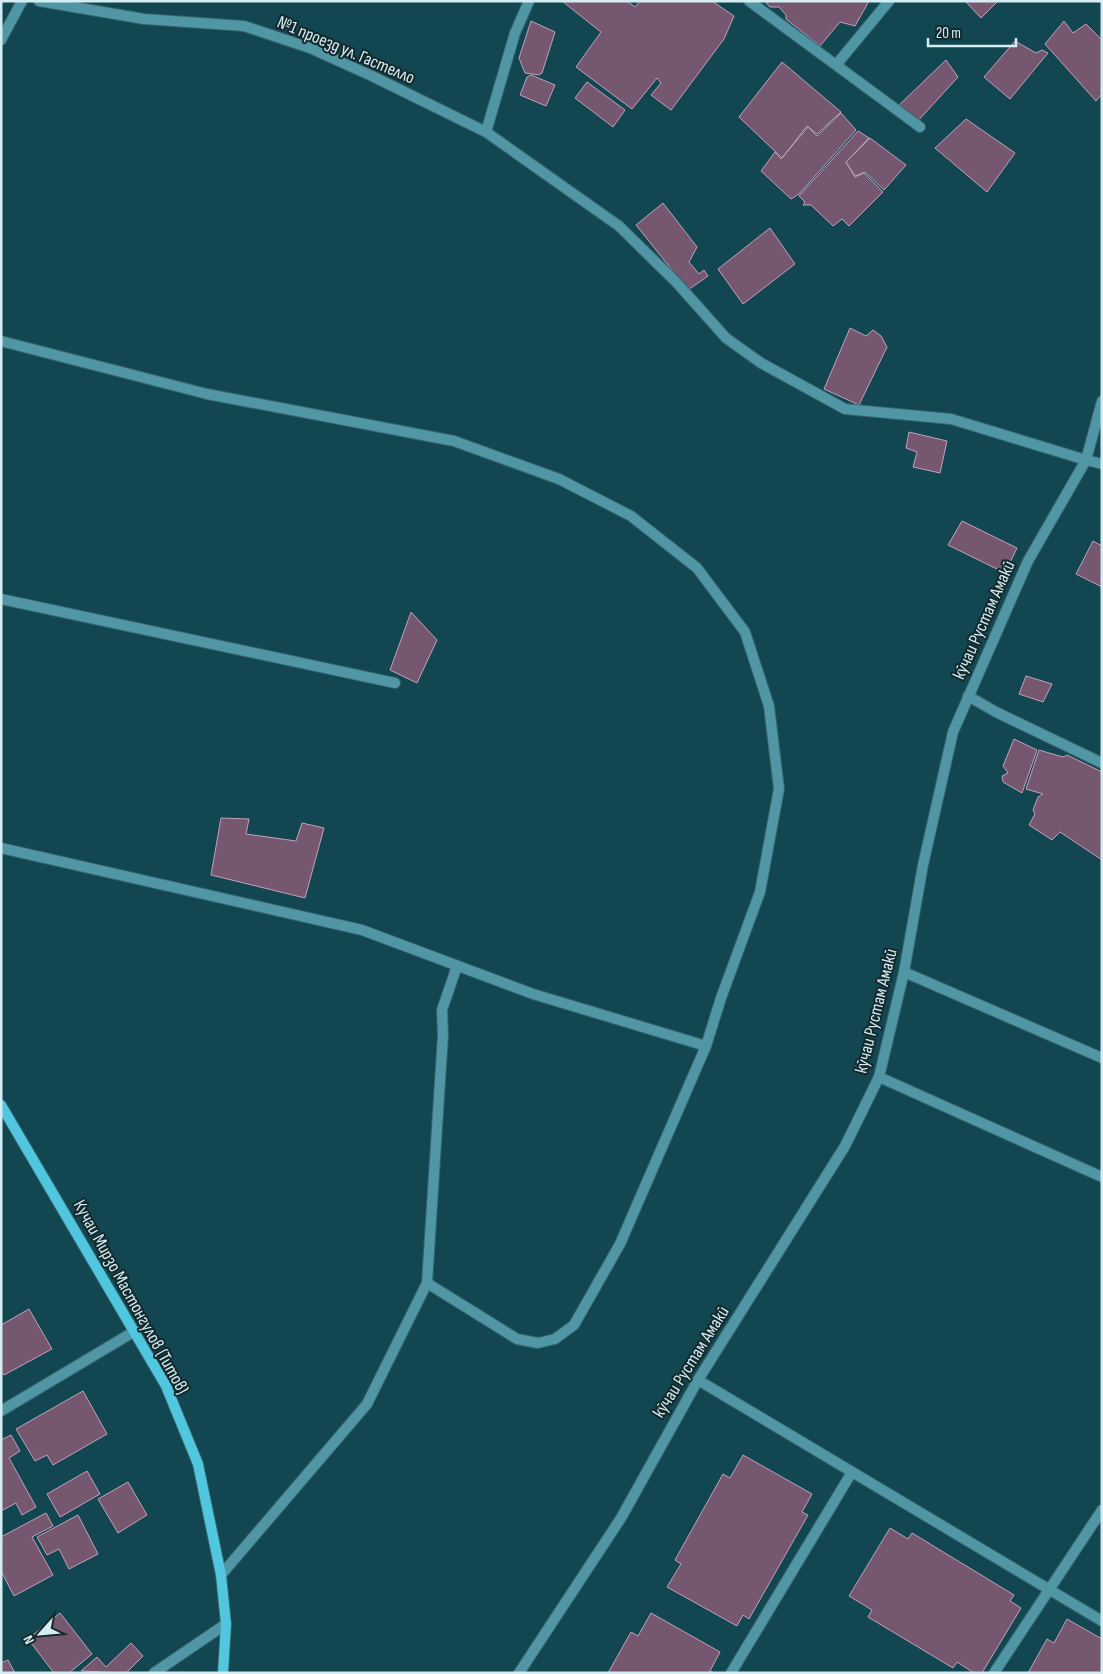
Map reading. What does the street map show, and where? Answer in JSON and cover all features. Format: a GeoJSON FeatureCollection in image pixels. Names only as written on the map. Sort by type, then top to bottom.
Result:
{"type":"FeatureCollection","features":[{"type":"Feature","properties":{"kind":"street"},"geometry":{"type":"LineString","coordinates":[[1,40],[22,1]]}},
{"type":"Feature","properties":{"kind":"street","name":"№1 проезд ул. Гастелло"},"geometry":{"type":"LineString","coordinates":[[39,1],[144,19],[244,26],[319,52],[486,132],[619,226],[678,283],[726,338],[761,363],[837,405],[845,409],[951,419],[1086,460]]}},
{"type":"Feature","properties":{"kind":"street"},"geometry":{"type":"LineString","coordinates":[[486,132],[515,33],[529,1]]}},
{"type":"Feature","properties":{"kind":"street"},"geometry":{"type":"LineString","coordinates":[[749,1],[920,127]]}},
{"type":"Feature","properties":{"kind":"street"},"geometry":{"type":"LineString","coordinates":[[836,65],[889,1]]}},
{"type":"Feature","properties":{"kind":"street"},"geometry":{"type":"LineString","coordinates":[[1,341],[207,394],[454,441],[559,479],[631,516],[697,568],[745,632],[769,706],[779,789],[760,892],[721,998],[706,1046],[620,1244],[574,1325],[555,1339],[538,1343],[517,1339],[427,1283]]}},
{"type":"Feature","properties":{"kind":"street","name":"кӯчаи Рустам Амакӣ"},"geometry":{"type":"LineString","coordinates":[[520,1673],[621,1518],[698,1380],[845,1146],[879,1077],[904,972],[923,865],[952,732],[1028,561],[1086,460],[1102,401]]}},
{"type":"Feature","properties":{"kind":"street"},"geometry":{"type":"LineString","coordinates":[[1086,460],[1102,464]]}},
{"type":"Feature","properties":{"kind":"street"},"geometry":{"type":"LineString","coordinates":[[1,599],[395,683]]}},
{"type":"Feature","properties":{"kind":"street"},"geometry":{"type":"LineString","coordinates":[[968,696],[996,712],[1102,764]]}},
{"type":"Feature","properties":{"kind":"street"},"geometry":{"type":"LineString","coordinates":[[1,848],[362,930],[533,994],[706,1046]]}},
{"type":"Feature","properties":{"kind":"street"},"geometry":{"type":"LineString","coordinates":[[222,1575],[368,1404],[427,1283],[443,1035],[442,1010],[457,966]]}},
{"type":"Feature","properties":{"kind":"street"},"geometry":{"type":"LineString","coordinates":[[904,972],[1102,1058]]}},
{"type":"Feature","properties":{"kind":"street"},"geometry":{"type":"LineString","coordinates":[[879,1077],[1102,1177]]}},
{"type":"Feature","properties":{"kind":"street","name":"Кучаи Мирзо Мастонгулов (Титов)"},"geometry":{"type":"LineString","coordinates":[[1,1105],[136,1331],[166,1386],[198,1464],[222,1575],[226,1624],[223,1673]]}},
{"type":"Feature","properties":{"kind":"street"},"geometry":{"type":"LineString","coordinates":[[1,1411],[136,1331]]}},
{"type":"Feature","properties":{"kind":"street"},"geometry":{"type":"LineString","coordinates":[[698,1380],[1102,1620]]}},
{"type":"Feature","properties":{"kind":"street"},"geometry":{"type":"LineString","coordinates":[[731,1673],[852,1472]]}},
{"type":"Feature","properties":{"kind":"street"},"geometry":{"type":"LineString","coordinates":[[994,1673],[1102,1510]]}},
{"type":"Feature","properties":{"kind":"street"},"geometry":{"type":"LineString","coordinates":[[154,1673],[226,1624]]}},
{"type":"Feature","properties":{"kind":"building"},"geometry":{"type":"Polygon","coordinates":[[[562,1],[627,1],[635,7],[640,1],[712,1],[734,16],[724,39],[671,110],[651,95],[661,83],[657,78],[632,109],[576,67],[601,32],[562,1]]]}},
{"type":"Feature","properties":{"kind":"building"},"geometry":{"type":"Polygon","coordinates":[[[768,1],[869,1],[855,26],[840,22],[820,46],[786,19],[786,15],[779,7],[770,7],[766,3],[768,1]]]}},
{"type":"Feature","properties":{"kind":"building"},"geometry":{"type":"Polygon","coordinates":[[[965,1],[998,1],[981,18],[965,1]]]}},
{"type":"Feature","properties":{"kind":"building"},"geometry":{"type":"Polygon","coordinates":[[[531,21],[555,32],[542,73],[539,75],[525,73],[519,58],[531,21]]]}},
{"type":"Feature","properties":{"kind":"building"},"geometry":{"type":"Polygon","coordinates":[[[1064,21],[1073,33],[1086,24],[1102,40],[1102,94],[1096,101],[1045,44],[1064,21]]]}},
{"type":"Feature","properties":{"kind":"building"},"geometry":{"type":"Polygon","coordinates":[[[1015,41],[1036,53],[1042,50],[1048,53],[1010,99],[984,77],[1015,41]]]}},
{"type":"Feature","properties":{"kind":"building"},"geometry":{"type":"Polygon","coordinates":[[[946,60],[958,77],[916,123],[896,108],[946,60]]]}},
{"type":"Feature","properties":{"kind":"building"},"geometry":{"type":"Polygon","coordinates":[[[782,62],[841,112],[817,134],[807,126],[782,158],[739,117],[782,62]]]}},
{"type":"Feature","properties":{"kind":"building"},"geometry":{"type":"Polygon","coordinates":[[[531,75],[555,85],[546,106],[520,95],[527,77],[531,75]]]}},
{"type":"Feature","properties":{"kind":"building"},"geometry":{"type":"Polygon","coordinates":[[[587,82],[625,110],[613,127],[575,98],[587,82]]]}},
{"type":"Feature","properties":{"kind":"building"},"geometry":{"type":"Polygon","coordinates":[[[841,113],[856,130],[799,194],[791,199],[761,171],[775,152],[781,159],[808,127],[817,136],[841,113]]]}},
{"type":"Feature","properties":{"kind":"building"},"geometry":{"type":"Polygon","coordinates":[[[966,119],[1015,153],[987,192],[935,148],[966,119]]]}},
{"type":"Feature","properties":{"kind":"building"},"geometry":{"type":"Polygon","coordinates":[[[858,131],[869,138],[846,162],[855,177],[864,173],[883,192],[849,226],[842,219],[833,226],[811,205],[803,205],[805,202],[799,196],[858,131]]]}},
{"type":"Feature","properties":{"kind":"building"},"geometry":{"type":"Polygon","coordinates":[[[870,138],[906,165],[884,190],[865,172],[855,176],[846,162],[870,138]]]}},
{"type":"Feature","properties":{"kind":"building"},"geometry":{"type":"Polygon","coordinates":[[[663,203],[697,247],[689,262],[699,274],[704,270],[708,276],[688,290],[636,225],[663,203]]]}},
{"type":"Feature","properties":{"kind":"building"},"geometry":{"type":"Polygon","coordinates":[[[770,228],[795,264],[743,304],[718,269],[770,228]]]}},
{"type":"Feature","properties":{"kind":"building"},"geometry":{"type":"Polygon","coordinates":[[[850,328],[866,336],[873,330],[881,336],[887,347],[859,405],[824,389],[850,328]]]}},
{"type":"Feature","properties":{"kind":"building"},"geometry":{"type":"Polygon","coordinates":[[[909,432],[947,441],[940,473],[913,467],[917,452],[906,448],[909,432]]]}},
{"type":"Feature","properties":{"kind":"building"},"geometry":{"type":"Polygon","coordinates":[[[962,521],[1017,548],[1005,573],[948,545],[962,521]]]}},
{"type":"Feature","properties":{"kind":"building"},"geometry":{"type":"Polygon","coordinates":[[[1093,541],[1102,546],[1102,587],[1076,574],[1093,541]]]}},
{"type":"Feature","properties":{"kind":"building"},"geometry":{"type":"Polygon","coordinates":[[[411,612],[437,640],[417,683],[390,670],[411,612]]]}},
{"type":"Feature","properties":{"kind":"building"},"geometry":{"type":"Polygon","coordinates":[[[1026,676],[1052,684],[1043,702],[1019,694],[1026,676]]]}},
{"type":"Feature","properties":{"kind":"building"},"geometry":{"type":"Polygon","coordinates":[[[1014,739],[1037,750],[1022,793],[1003,782],[1002,776],[1008,773],[1003,766],[1014,739]]]}},
{"type":"Feature","properties":{"kind":"building"},"geometry":{"type":"Polygon","coordinates":[[[1039,750],[1063,757],[1067,755],[1102,772],[1102,860],[1060,832],[1052,840],[1029,825],[1035,814],[1033,810],[1038,797],[1043,794],[1026,789],[1039,750]]]}},
{"type":"Feature","properties":{"kind":"building"},"geometry":{"type":"Polygon","coordinates":[[[221,818],[249,819],[246,834],[296,841],[302,823],[324,828],[305,898],[211,875],[221,818]]]}},
{"type":"Feature","properties":{"kind":"building"},"geometry":{"type":"Polygon","coordinates":[[[29,1309],[52,1349],[4,1375],[1,1371],[1,1325],[29,1309]]]}},
{"type":"Feature","properties":{"kind":"building"},"geometry":{"type":"Polygon","coordinates":[[[83,1391],[107,1434],[53,1465],[47,1455],[35,1461],[16,1429],[83,1391]]]}},
{"type":"Feature","properties":{"kind":"building"},"geometry":{"type":"Polygon","coordinates":[[[11,1435],[20,1451],[9,1458],[36,1507],[22,1515],[16,1503],[1,1511],[1,1440],[11,1435]]]}},
{"type":"Feature","properties":{"kind":"building"},"geometry":{"type":"Polygon","coordinates":[[[743,1455],[812,1494],[802,1512],[808,1515],[749,1619],[743,1615],[737,1626],[667,1587],[681,1564],[675,1560],[723,1474],[730,1478],[743,1455]]]}},
{"type":"Feature","properties":{"kind":"building"},"geometry":{"type":"Polygon","coordinates":[[[87,1471],[100,1494],[60,1517],[47,1494],[87,1471]]]}},
{"type":"Feature","properties":{"kind":"building"},"geometry":{"type":"Polygon","coordinates":[[[128,1482],[147,1515],[118,1533],[98,1499],[128,1482]]]}},
{"type":"Feature","properties":{"kind":"building"},"geometry":{"type":"Polygon","coordinates":[[[46,1513],[53,1526],[32,1537],[53,1575],[14,1596],[1,1571],[1,1537],[46,1513]]]}},
{"type":"Feature","properties":{"kind":"building"},"geometry":{"type":"Polygon","coordinates":[[[78,1515],[98,1554],[69,1569],[59,1549],[47,1555],[37,1537],[78,1515]]]}},
{"type":"Feature","properties":{"kind":"building"},"geometry":{"type":"Polygon","coordinates":[[[890,1528],[908,1539],[912,1533],[1014,1595],[1010,1601],[1021,1608],[982,1673],[974,1673],[957,1662],[953,1668],[868,1617],[872,1610],[849,1596],[890,1528]]]}},
{"type":"Feature","properties":{"kind":"building"},"geometry":{"type":"Polygon","coordinates":[[[60,1613],[92,1654],[69,1673],[54,1673],[28,1639],[60,1613]]]}},
{"type":"Feature","properties":{"kind":"building"},"geometry":{"type":"Polygon","coordinates":[[[651,1613],[720,1652],[710,1671],[714,1673],[608,1673],[631,1632],[638,1636],[651,1613]]]}},
{"type":"Feature","properties":{"kind":"building"},"geometry":{"type":"Polygon","coordinates":[[[1067,1619],[1102,1639],[1102,1673],[1028,1673],[1047,1639],[1054,1643],[1067,1619]]]}},
{"type":"Feature","properties":{"kind":"building"},"geometry":{"type":"Polygon","coordinates":[[[131,1643],[143,1656],[126,1673],[81,1671],[97,1657],[106,1667],[131,1643]]]}},
{"type":"Feature","properties":{"kind":"building"},"geometry":{"type":"Polygon","coordinates":[[[8,1660],[15,1673],[1,1673],[1,1663],[8,1660]]]}}]}
